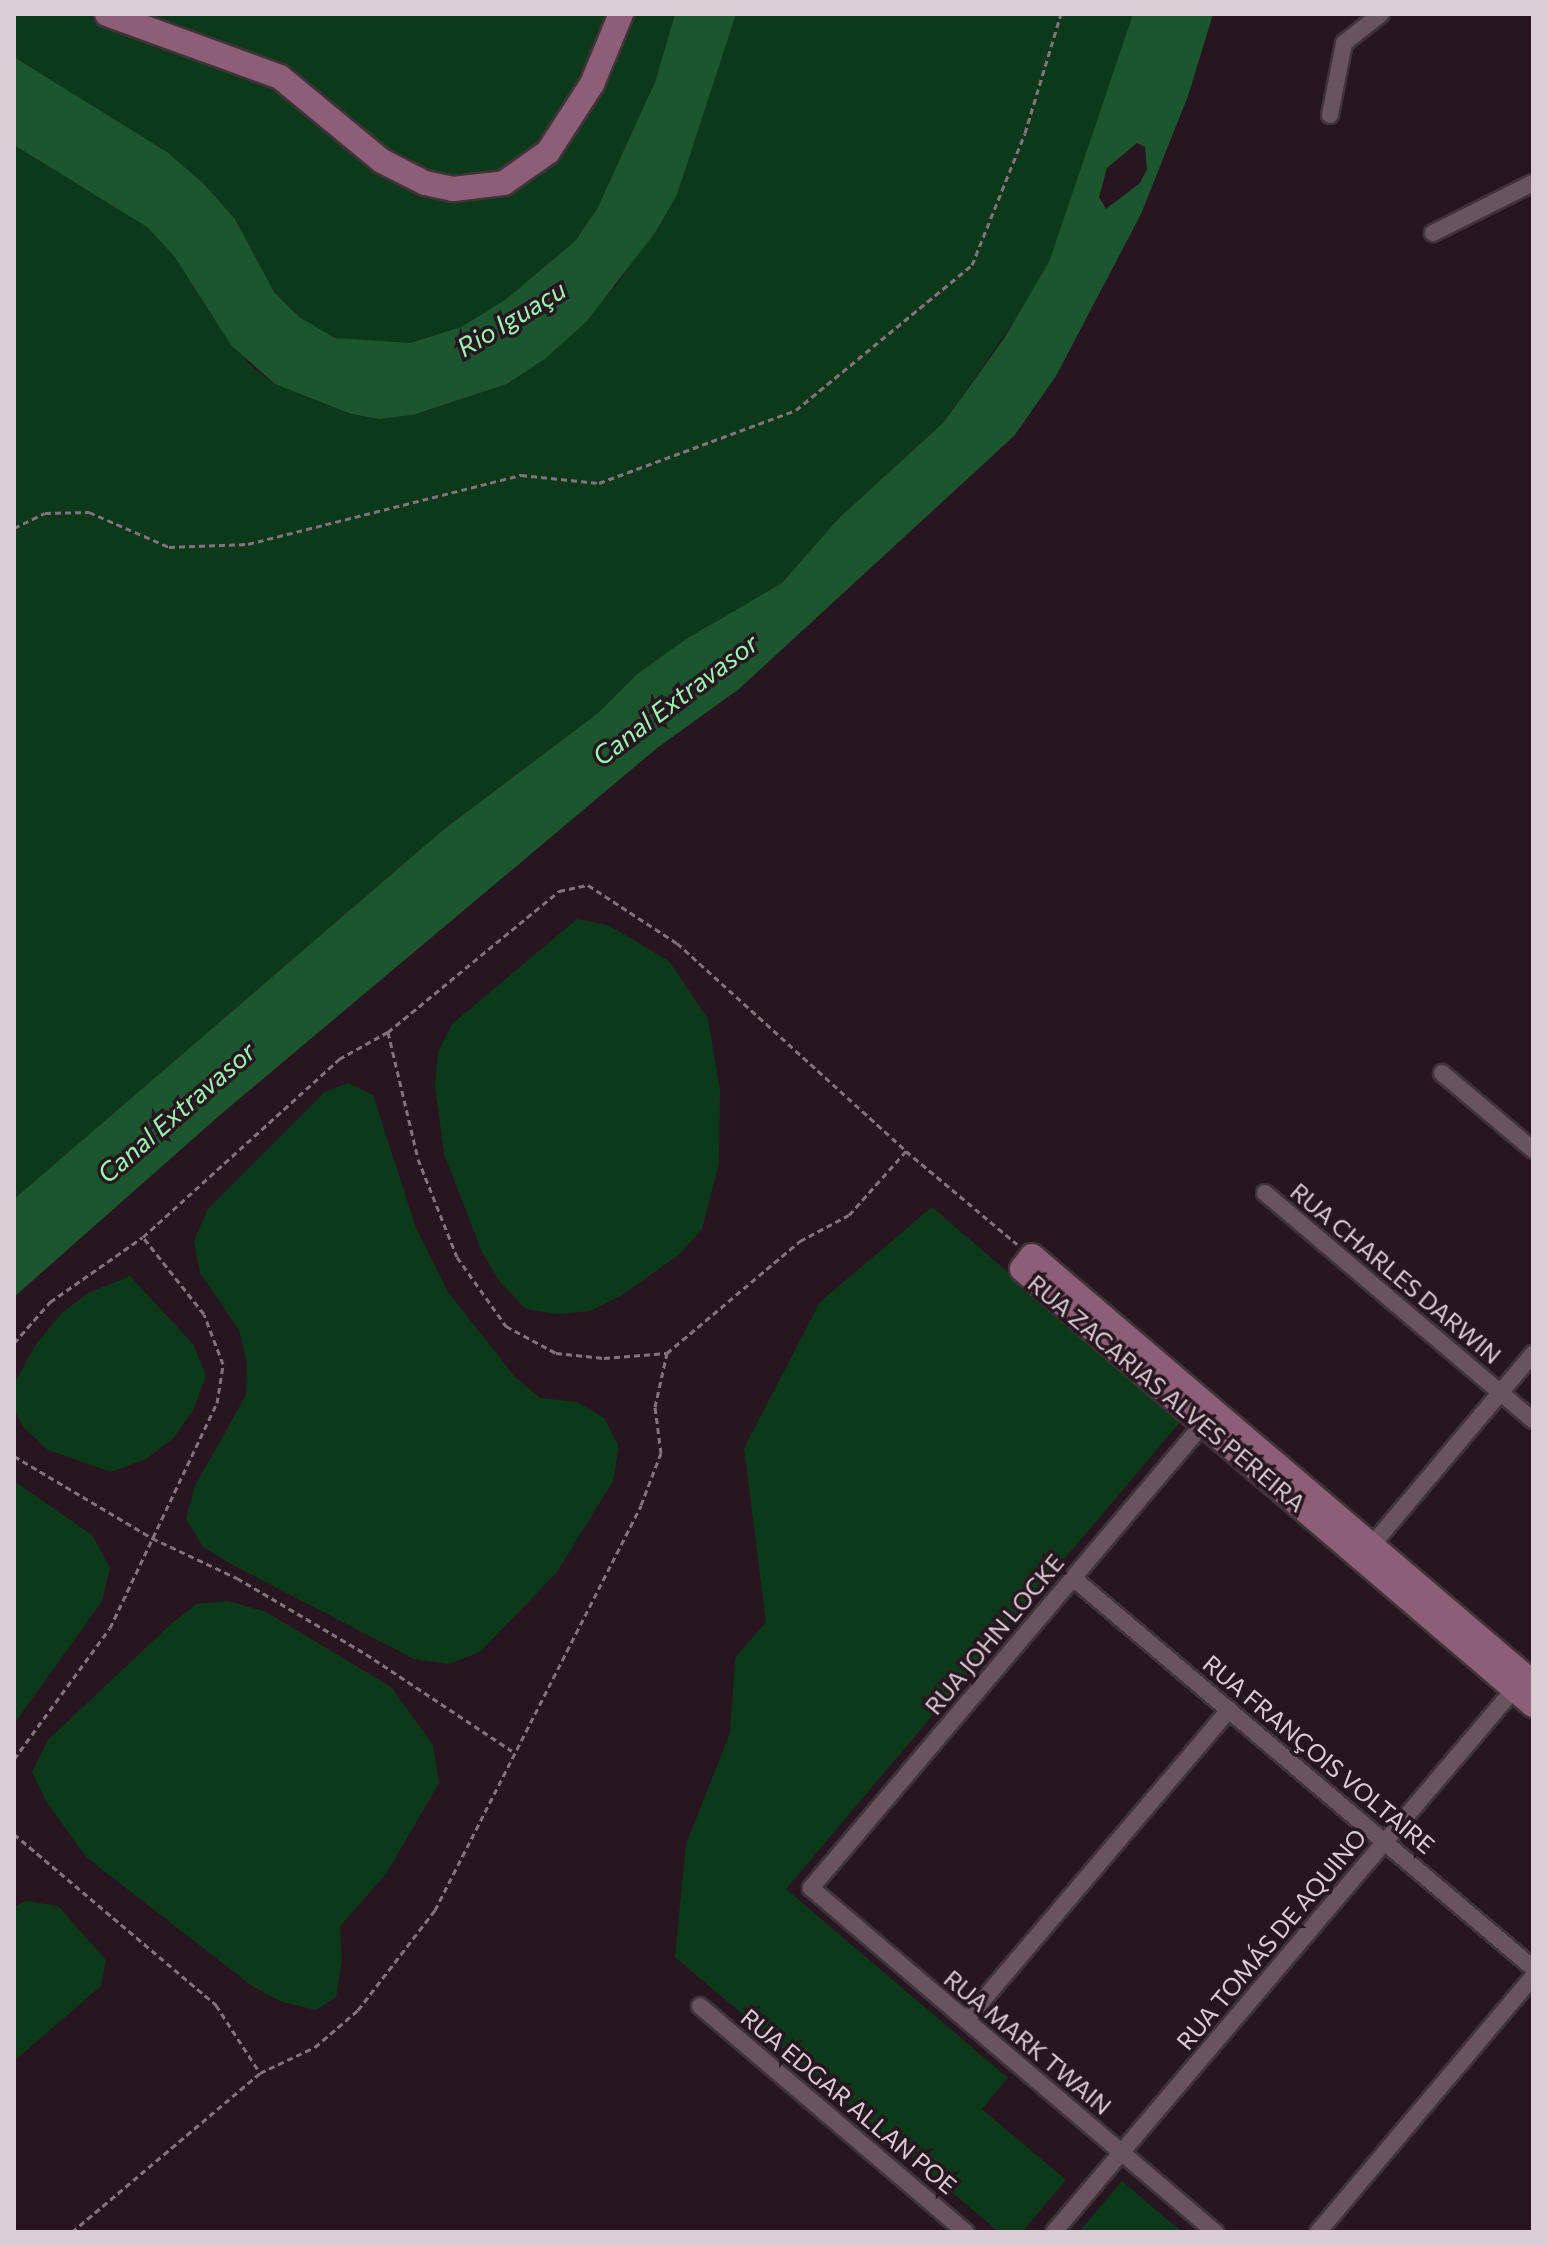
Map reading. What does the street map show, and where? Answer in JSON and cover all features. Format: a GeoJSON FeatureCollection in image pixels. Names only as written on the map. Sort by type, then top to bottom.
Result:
{"type":"FeatureCollection","features":[{"type":"Feature","properties":{"kind":"street"},"geometry":{"type":"LineString","coordinates":[[107,14],[280,77],[382,161],[425,183],[453,189],[504,183],[548,152],[592,84],[621,14]]}},
{"type":"Feature","properties":{"kind":"street"},"geometry":{"type":"LineString","coordinates":[[1330,115],[1344,43],[1381,14]]}},
{"type":"Feature","properties":{"kind":"street"},"geometry":{"type":"LineString","coordinates":[[1433,233],[1533,183]]}},
{"type":"Feature","properties":{"kind":"street"},"geometry":{"type":"LineString","coordinates":[[1442,1073],[1533,1150]]}},
{"type":"Feature","properties":{"kind":"street","name":"RUA CHARLES DARWIN"},"geometry":{"type":"LineString","coordinates":[[1265,1193],[1533,1420]]}},
{"type":"Feature","properties":{"kind":"street","name":"RUA ZACARIAS ALVES PEREIRA"},"geometry":{"type":"LineString","coordinates":[[1032,1256],[1209,1418],[1526,1688]]}},
{"type":"Feature","properties":{"kind":"street"},"geometry":{"type":"LineString","coordinates":[[1366,1552],[1533,1354]]}},
{"type":"Feature","properties":{"kind":"street","name":"RUA JOHN LOCKE"},"geometry":{"type":"LineString","coordinates":[[811,1888],[1209,1418]]}},
{"type":"Feature","properties":{"kind":"street","name":"RUA FRANÇOIS VOLTAIRE"},"geometry":{"type":"LineString","coordinates":[[1073,1578],[1533,1968]]}},
{"type":"Feature","properties":{"kind":"street","name":"RUA TOMÁS DE AQUINO"},"geometry":{"type":"LineString","coordinates":[[1054,2232],[1385,1842],[1526,1688]]}},
{"type":"Feature","properties":{"kind":"street"},"geometry":{"type":"LineString","coordinates":[[966,2020],[1229,1710]]}},
{"type":"Feature","properties":{"kind":"street","name":"RUA MARK TWAIN"},"geometry":{"type":"LineString","coordinates":[[811,1888],[1215,2232]]}},
{"type":"Feature","properties":{"kind":"street"},"geometry":{"type":"LineString","coordinates":[[1318,2232],[1533,1977]]}},
{"type":"Feature","properties":{"kind":"street","name":"RUA EDGAR ALLAN POE"},"geometry":{"type":"LineString","coordinates":[[700,2006],[966,2232]]}},
{"type":"Feature","properties":{"kind":"path"},"geometry":{"type":"LineString","coordinates":[[14,528],[45,513],[89,512],[169,547],[248,544],[521,475],[599,483],[796,410],[972,265],[1025,133],[1061,14]]}},
{"type":"Feature","properties":{"kind":"path"},"geometry":{"type":"LineString","coordinates":[[14,1343],[50,1302],[143,1237],[339,1059],[388,1032],[559,891],[588,885],[677,943],[906,1151],[1032,1256]]}},
{"type":"Feature","properties":{"kind":"path"},"geometry":{"type":"LineString","coordinates":[[388,1032],[418,1159],[457,1257],[506,1326],[556,1353],[604,1358],[667,1353],[800,1241],[849,1215],[906,1151]]}},
{"type":"Feature","properties":{"kind":"path"},"geometry":{"type":"LineString","coordinates":[[14,1759],[110,1628],[217,1403],[223,1364],[204,1314],[143,1237]]}},
{"type":"Feature","properties":{"kind":"path"},"geometry":{"type":"LineString","coordinates":[[72,2232],[260,2073],[315,2047],[358,2010],[435,1910],[641,1505],[661,1453],[655,1407],[667,1353]]}},
{"type":"Feature","properties":{"kind":"path"},"geometry":{"type":"LineString","coordinates":[[14,1456],[152,1538],[237,1578],[366,1654],[513,1752]]}},
{"type":"Feature","properties":{"kind":"path"},"geometry":{"type":"LineString","coordinates":[[14,1834],[216,2005],[260,2073]]}},
{"type":"Feature","properties":{"kind":"shaded area"},"geometry":{"type":"Polygon","coordinates":[[[14,14],[675,14],[655,82],[597,209],[575,241],[505,300],[461,327],[410,343],[372,343],[335,338],[299,317],[274,292],[235,219],[203,183],[167,152],[14,57],[14,14]]]}},
{"type":"Feature","properties":{"kind":"shaded area"},"geometry":{"type":"Polygon","coordinates":[[[736,14],[1133,14],[1049,262],[1033,294],[944,422],[839,518],[782,583],[686,639],[636,675],[598,713],[443,830],[14,1199],[14,145],[147,227],[174,256],[212,316],[252,367],[275,384],[351,414],[379,419],[413,415],[507,384],[545,359],[616,286],[677,195],[736,14]]]}},
{"type":"Feature","properties":{"kind":"shaded area"},"geometry":{"type":"Polygon","coordinates":[[[577,919],[608,925],[669,961],[708,1019],[720,1090],[719,1163],[702,1229],[680,1254],[621,1296],[590,1311],[556,1314],[526,1309],[500,1282],[482,1252],[444,1154],[435,1086],[438,1052],[452,1024],[577,919]]]}},
{"type":"Feature","properties":{"kind":"shaded area"},"geometry":{"type":"Polygon","coordinates":[[[348,1083],[373,1095],[416,1228],[448,1292],[515,1377],[540,1398],[577,1402],[604,1418],[619,1446],[613,1481],[557,1572],[480,1652],[449,1664],[414,1659],[231,1564],[203,1547],[186,1518],[195,1486],[246,1395],[247,1362],[239,1330],[200,1273],[194,1241],[207,1210],[325,1092],[348,1083]]]}},
{"type":"Feature","properties":{"kind":"shaded area"},"geometry":{"type":"Polygon","coordinates":[[[932,1207],[1181,1421],[786,1889],[1008,2078],[982,2109],[1066,2180],[1022,2232],[999,2232],[675,1957],[686,1844],[730,1733],[735,1658],[766,1622],[744,1448],[820,1302],[932,1207]]]}},
{"type":"Feature","properties":{"kind":"shaded area"},"geometry":{"type":"Polygon","coordinates":[[[130,1276],[193,1344],[206,1376],[193,1410],[173,1439],[146,1459],[111,1472],[48,1450],[24,1428],[14,1410],[14,1384],[36,1344],[62,1313],[88,1293],[130,1276]]]}},
{"type":"Feature","properties":{"kind":"shaded area"},"geometry":{"type":"Polygon","coordinates":[[[14,1481],[92,1535],[110,1568],[102,1601],[14,1724],[14,1481]]]}},
{"type":"Feature","properties":{"kind":"shaded area"},"geometry":{"type":"Polygon","coordinates":[[[228,1601],[266,1612],[391,1687],[433,1745],[439,1783],[386,1874],[340,1926],[342,1961],[336,1997],[316,2010],[282,2002],[252,1986],[86,1857],[46,1801],[32,1772],[48,1740],[171,1624],[196,1604],[228,1601]]]}},
{"type":"Feature","properties":{"kind":"shaded area"},"geometry":{"type":"Polygon","coordinates":[[[26,1901],[58,1906],[106,1960],[101,1986],[14,2061],[14,1907],[26,1901]]]}},
{"type":"Feature","properties":{"kind":"shaded area"},"geometry":{"type":"Polygon","coordinates":[[[1122,2181],[1182,2232],[1079,2232],[1122,2181]]]}},
{"type":"Feature","properties":{"kind":"water","name":"Rio Iguaçu"},"geometry":{"type":"Polygon","coordinates":[[[675,14],[736,14],[677,195],[654,234],[587,321],[545,359],[507,384],[413,415],[379,419],[351,414],[275,384],[231,345],[174,256],[147,227],[14,145],[14,57],[167,152],[203,183],[235,219],[274,292],[299,317],[335,338],[410,343],[461,327],[505,300],[575,241],[597,209],[655,82],[675,14]]]}},
{"type":"Feature","properties":{"kind":"water","name":"Canal Extravasor"},"geometry":{"type":"Polygon","coordinates":[[[1133,14],[1213,14],[1188,96],[1141,214],[1056,376],[1014,436],[739,689],[657,748],[220,1115],[14,1297],[14,1199],[443,830],[598,713],[636,675],[686,639],[782,583],[839,518],[944,422],[1005,337],[1049,262],[1133,14]],[[1137,143],[1107,168],[1099,197],[1106,209],[1140,183],[1147,169],[1145,147],[1137,143]]]}}]}
